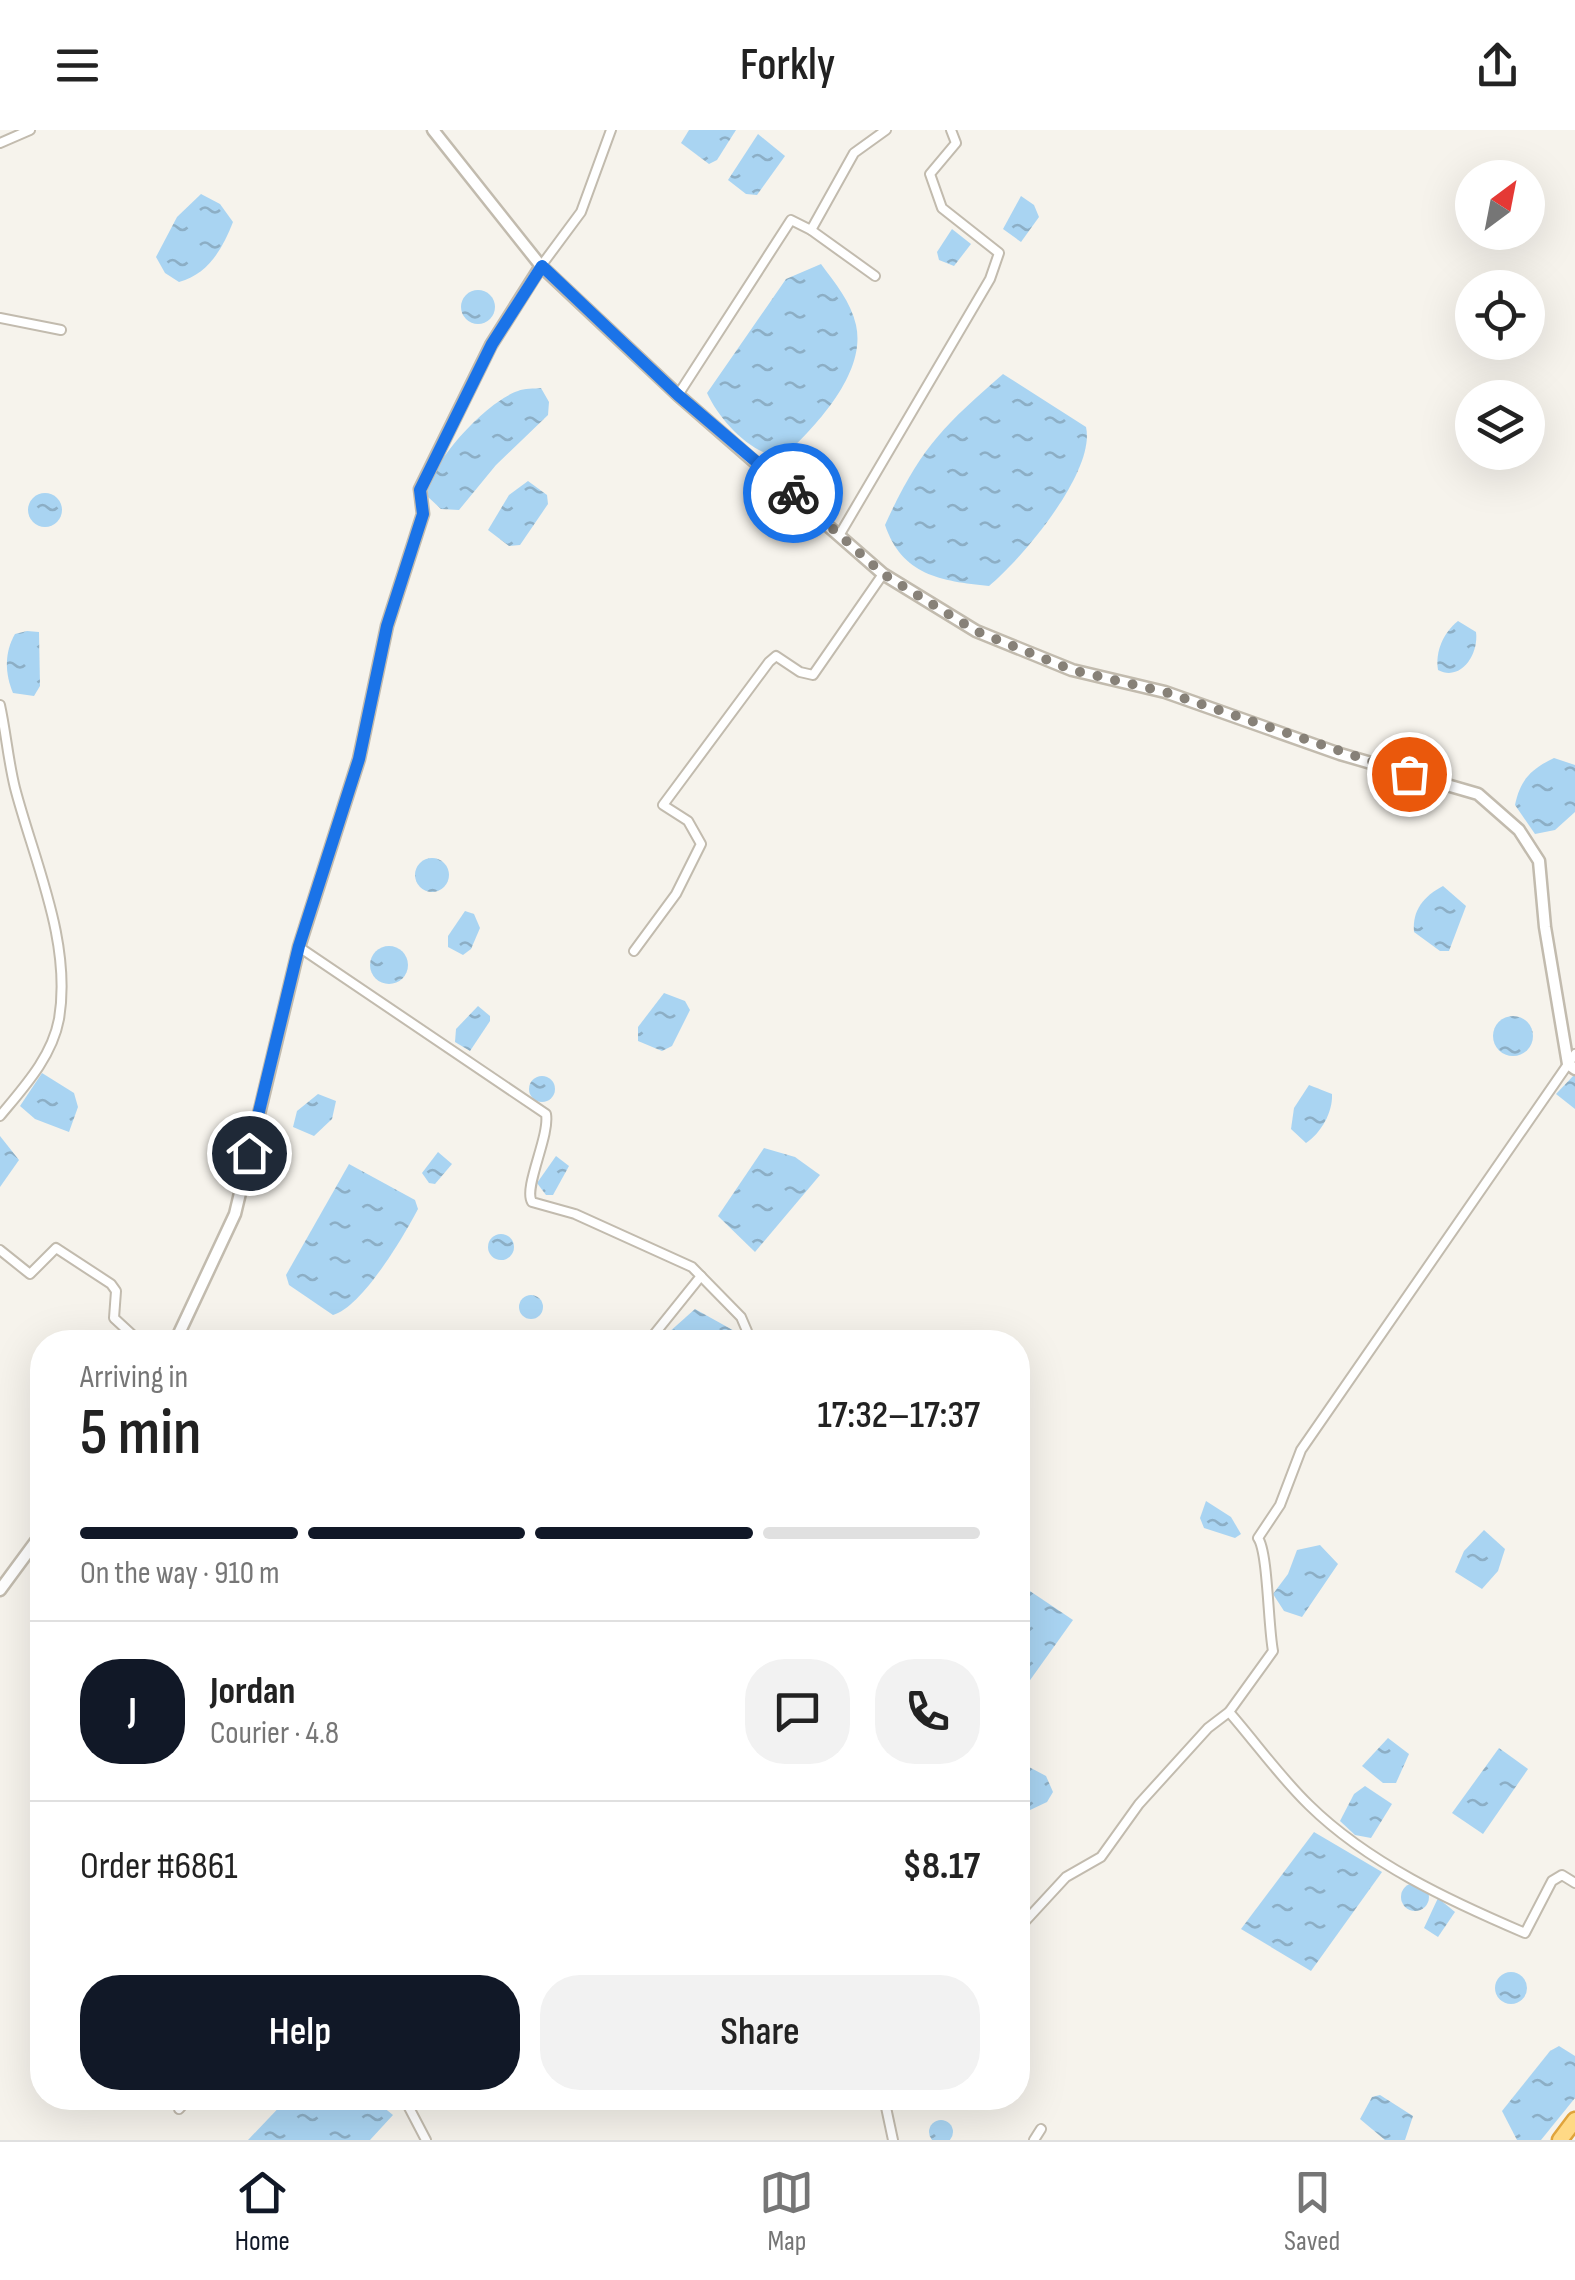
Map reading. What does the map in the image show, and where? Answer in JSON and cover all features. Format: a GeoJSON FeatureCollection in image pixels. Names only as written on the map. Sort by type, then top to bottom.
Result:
{"type":"FeatureCollection","features":[{"type":"Feature","properties":{"kind":"highway"},"geometry":{"type":"LineString","coordinates":[[1560,2140],[1575,2120]]}},
{"type":"Feature","properties":{"kind":"street"},"geometry":{"type":"LineString","coordinates":[[0,143],[30,130]]}},
{"type":"Feature","properties":{"kind":"street"},"geometry":{"type":"LineString","coordinates":[[433,130],[542,266],[678,395],[883,574],[976,631],[1072,670],[1165,692],[1340,754],[1478,794],[1519,830],[1539,862],[1544,928],[1573,1062],[1301,1450],[1280,1505],[1258,1538],[1265,1548],[1265,1606],[1273,1650],[1229,1712],[1208,1728],[1138,1804],[1101,1857],[1066,1876],[1030,1916]]}},
{"type":"Feature","properties":{"kind":"street"},"geometry":{"type":"LineString","coordinates":[[180,1330],[235,1214],[299,946],[359,759],[387,626],[423,514],[420,490],[492,344],[581,212],[611,130]]}},
{"type":"Feature","properties":{"kind":"street"},"geometry":{"type":"LineString","coordinates":[[811,230],[854,153],[886,130]]}},
{"type":"Feature","properties":{"kind":"street"},"geometry":{"type":"LineString","coordinates":[[840,534],[990,278],[999,253],[942,208],[933,185],[930,174],[956,133]]}},
{"type":"Feature","properties":{"kind":"street"},"geometry":{"type":"LineString","coordinates":[[678,395],[791,220],[874,276]]}},
{"type":"Feature","properties":{"kind":"street"},"geometry":{"type":"LineString","coordinates":[[0,318],[61,330]]}},
{"type":"Feature","properties":{"kind":"street"},"geometry":{"type":"LineString","coordinates":[[634,951],[676,894],[701,844],[688,821],[663,804],[770,662],[776,656],[800,672],[813,675],[883,574]]}},
{"type":"Feature","properties":{"kind":"street"},"geometry":{"type":"LineString","coordinates":[[0,705],[14,784],[50,906],[60,991],[51,1042],[25,1088],[0,1116]]}},
{"type":"Feature","properties":{"kind":"street"},"geometry":{"type":"LineString","coordinates":[[299,946],[546,1114],[544,1149],[528,1188],[532,1202],[575,1214],[623,1239],[680,1259],[741,1317],[746,1330]]}},
{"type":"Feature","properties":{"kind":"street"},"geometry":{"type":"LineString","coordinates":[[0,1250],[30,1274],[56,1248],[111,1284],[116,1291],[114,1318],[127,1330]]}},
{"type":"Feature","properties":{"kind":"street"},"geometry":{"type":"LineString","coordinates":[[658,1330],[701,1276]]}},
{"type":"Feature","properties":{"kind":"street"},"geometry":{"type":"LineString","coordinates":[[0,1590],[30,1549]]}},
{"type":"Feature","properties":{"kind":"street"},"geometry":{"type":"LineString","coordinates":[[1229,1712],[1290,1786],[1341,1833],[1452,1902],[1526,1933],[1552,1881],[1562,1875],[1575,1883]]}},
{"type":"Feature","properties":{"kind":"street"},"geometry":{"type":"LineString","coordinates":[[410,2110],[426,2140]]}},
{"type":"Feature","properties":{"kind":"street"},"geometry":{"type":"LineString","coordinates":[[887,2110],[893,2140]]}},
{"type":"Feature","properties":{"kind":"street"},"geometry":{"type":"LineString","coordinates":[[1034,2140],[1042,2129]]}},
{"type":"Feature","properties":{"kind":"water"},"geometry":{"type":"Polygon","coordinates":[[[689,130],[736,130],[717,160],[709,164],[681,143],[689,130]]]}},
{"type":"Feature","properties":{"kind":"water"},"geometry":{"type":"Polygon","coordinates":[[[758,134],[785,156],[757,195],[746,194],[728,180],[758,134]]]}},
{"type":"Feature","properties":{"kind":"water"},"geometry":{"type":"Polygon","coordinates":[[[201,194],[220,204],[233,222],[213,260],[179,282],[165,273],[156,257],[177,217],[201,194]]]}},
{"type":"Feature","properties":{"kind":"water"},"geometry":{"type":"Polygon","coordinates":[[[1021,196],[1034,205],[1039,217],[1021,242],[1003,229],[1021,196]]]}},
{"type":"Feature","properties":{"kind":"water"},"geometry":{"type":"Polygon","coordinates":[[[952,229],[971,244],[954,266],[939,260],[937,252],[952,229]]]}},
{"type":"Feature","properties":{"kind":"water"},"geometry":{"type":"Polygon","coordinates":[[[821,264],[854,317],[854,362],[835,399],[782,458],[748,443],[720,414],[707,393],[786,279],[821,264]]]}},
{"type":"Feature","properties":{"kind":"water"},"geometry":{"type":"Polygon","coordinates":[[[478,290],[490,295],[495,307],[490,319],[478,324],[466,319],[461,307],[466,295],[478,290]]]}},
{"type":"Feature","properties":{"kind":"water"},"geometry":{"type":"Polygon","coordinates":[[[1003,374],[1086,427],[1080,467],[1054,513],[989,586],[939,578],[912,565],[892,542],[885,525],[909,477],[934,441],[1003,374]]]}},
{"type":"Feature","properties":{"kind":"water"},"geometry":{"type":"Polygon","coordinates":[[[541,388],[549,402],[548,415],[496,465],[459,510],[441,509],[427,496],[437,468],[476,420],[505,397],[520,390],[541,388]]]}},
{"type":"Feature","properties":{"kind":"water"},"geometry":{"type":"Polygon","coordinates":[[[528,481],[547,495],[548,504],[520,545],[509,546],[488,530],[509,495],[528,481]]]}},
{"type":"Feature","properties":{"kind":"water"},"geometry":{"type":"Polygon","coordinates":[[[45,493],[57,498],[62,510],[57,522],[45,527],[33,522],[28,510],[33,498],[45,493]]]}},
{"type":"Feature","properties":{"kind":"water"},"geometry":{"type":"Polygon","coordinates":[[[1458,621],[1476,632],[1475,649],[1461,669],[1446,673],[1438,670],[1439,650],[1458,621]]]}},
{"type":"Feature","properties":{"kind":"water"},"geometry":{"type":"Polygon","coordinates":[[[39,632],[40,686],[34,696],[13,693],[7,671],[11,641],[15,634],[39,632]]]}},
{"type":"Feature","properties":{"kind":"water"},"geometry":{"type":"Polygon","coordinates":[[[1554,758],[1575,765],[1575,812],[1555,830],[1535,834],[1515,805],[1517,796],[1528,776],[1554,758]]]}},
{"type":"Feature","properties":{"kind":"water"},"geometry":{"type":"Polygon","coordinates":[[[432,858],[444,863],[449,875],[444,887],[432,892],[420,887],[415,875],[420,863],[432,858]]]}},
{"type":"Feature","properties":{"kind":"water"},"geometry":{"type":"Polygon","coordinates":[[[1443,886],[1466,906],[1449,951],[1440,951],[1414,932],[1421,904],[1443,886]]]}},
{"type":"Feature","properties":{"kind":"water"},"geometry":{"type":"Polygon","coordinates":[[[465,911],[474,914],[480,928],[471,949],[463,955],[448,947],[448,936],[465,911]]]}},
{"type":"Feature","properties":{"kind":"water"},"geometry":{"type":"Polygon","coordinates":[[[389,946],[402,952],[408,965],[402,978],[389,984],[376,978],[370,965],[376,952],[389,946]]]}},
{"type":"Feature","properties":{"kind":"water"},"geometry":{"type":"Polygon","coordinates":[[[664,993],[685,1001],[690,1010],[672,1046],[662,1051],[638,1041],[638,1027],[664,993]]]}},
{"type":"Feature","properties":{"kind":"water"},"geometry":{"type":"Polygon","coordinates":[[[478,1006],[490,1016],[490,1021],[470,1051],[455,1042],[456,1029],[478,1006]]]}},
{"type":"Feature","properties":{"kind":"water"},"geometry":{"type":"Polygon","coordinates":[[[1513,1016],[1527,1022],[1533,1036],[1527,1050],[1513,1056],[1499,1050],[1493,1036],[1499,1022],[1513,1016]]]}},
{"type":"Feature","properties":{"kind":"water"},"geometry":{"type":"Polygon","coordinates":[[[42,1073],[74,1093],[78,1107],[69,1132],[35,1119],[20,1106],[42,1073]]]}},
{"type":"Feature","properties":{"kind":"water"},"geometry":{"type":"Polygon","coordinates":[[[1575,1074],[1575,1109],[1556,1094],[1575,1074]]]}},
{"type":"Feature","properties":{"kind":"water"},"geometry":{"type":"Polygon","coordinates":[[[542,1076],[551,1080],[555,1089],[551,1098],[542,1102],[533,1098],[529,1089],[533,1080],[542,1076]]]}},
{"type":"Feature","properties":{"kind":"water"},"geometry":{"type":"Polygon","coordinates":[[[1309,1085],[1332,1094],[1332,1101],[1317,1134],[1306,1143],[1291,1129],[1294,1108],[1309,1085]]]}},
{"type":"Feature","properties":{"kind":"water"},"geometry":{"type":"Polygon","coordinates":[[[318,1094],[336,1101],[332,1119],[314,1136],[293,1127],[297,1111],[318,1094]]]}},
{"type":"Feature","properties":{"kind":"water"},"geometry":{"type":"Polygon","coordinates":[[[0,1136],[19,1160],[0,1187],[0,1136]]]}},
{"type":"Feature","properties":{"kind":"water"},"geometry":{"type":"Polygon","coordinates":[[[764,1148],[795,1157],[820,1175],[755,1252],[718,1216],[764,1148]]]}},
{"type":"Feature","properties":{"kind":"water"},"geometry":{"type":"Polygon","coordinates":[[[438,1152],[452,1164],[435,1184],[429,1183],[422,1173],[438,1152]]]}},
{"type":"Feature","properties":{"kind":"water"},"geometry":{"type":"Polygon","coordinates":[[[556,1156],[569,1166],[553,1195],[546,1195],[537,1183],[556,1156]]]}},
{"type":"Feature","properties":{"kind":"water"},"geometry":{"type":"Polygon","coordinates":[[[349,1164],[415,1200],[418,1209],[369,1285],[357,1299],[333,1315],[289,1285],[286,1275],[349,1164]]]}},
{"type":"Feature","properties":{"kind":"water"},"geometry":{"type":"Polygon","coordinates":[[[501,1234],[510,1238],[514,1247],[510,1256],[501,1260],[492,1256],[488,1247],[492,1238],[501,1234]]]}},
{"type":"Feature","properties":{"kind":"water"},"geometry":{"type":"Polygon","coordinates":[[[531,1295],[540,1298],[540,1316],[531,1319],[522,1316],[519,1307],[522,1298],[531,1295]]]}},
{"type":"Feature","properties":{"kind":"water"},"geometry":{"type":"Polygon","coordinates":[[[695,1309],[733,1330],[671,1330],[695,1309]]]}},
{"type":"Feature","properties":{"kind":"water"},"geometry":{"type":"Polygon","coordinates":[[[1206,1501],[1231,1517],[1241,1534],[1235,1538],[1204,1528],[1200,1518],[1206,1501]]]}},
{"type":"Feature","properties":{"kind":"water"},"geometry":{"type":"Polygon","coordinates":[[[1484,1530],[1505,1549],[1498,1571],[1482,1589],[1455,1572],[1464,1551],[1484,1530]]]}},
{"type":"Feature","properties":{"kind":"water"},"geometry":{"type":"Polygon","coordinates":[[[1320,1545],[1338,1564],[1302,1617],[1284,1611],[1273,1594],[1288,1574],[1297,1550],[1320,1545]]]}},
{"type":"Feature","properties":{"kind":"water"},"geometry":{"type":"Polygon","coordinates":[[[1030,1591],[1073,1620],[1030,1680],[1030,1591]]]}},
{"type":"Feature","properties":{"kind":"water"},"geometry":{"type":"Polygon","coordinates":[[[1388,1738],[1409,1754],[1396,1783],[1383,1783],[1362,1766],[1388,1738]]]}},
{"type":"Feature","properties":{"kind":"water"},"geometry":{"type":"Polygon","coordinates":[[[1499,1748],[1528,1769],[1483,1834],[1452,1813],[1499,1748]]]}},
{"type":"Feature","properties":{"kind":"water"},"geometry":{"type":"Polygon","coordinates":[[[1030,1768],[1046,1776],[1053,1792],[1047,1802],[1030,1810],[1030,1768]]]}},
{"type":"Feature","properties":{"kind":"water"},"geometry":{"type":"Polygon","coordinates":[[[1365,1786],[1392,1804],[1371,1838],[1355,1835],[1340,1821],[1354,1794],[1365,1786]]]}},
{"type":"Feature","properties":{"kind":"water"},"geometry":{"type":"Polygon","coordinates":[[[1314,1832],[1382,1872],[1311,1971],[1241,1929],[1314,1832]]]}},
{"type":"Feature","properties":{"kind":"water"},"geometry":{"type":"Polygon","coordinates":[[[1415,1883],[1425,1887],[1429,1897],[1425,1907],[1415,1911],[1405,1907],[1401,1897],[1405,1887],[1415,1883]]]}},
{"type":"Feature","properties":{"kind":"water"},"geometry":{"type":"Polygon","coordinates":[[[1438,1898],[1455,1912],[1438,1937],[1424,1928],[1438,1898]]]}},
{"type":"Feature","properties":{"kind":"water"},"geometry":{"type":"Polygon","coordinates":[[[1511,1972],[1522,1977],[1527,1988],[1522,1999],[1511,2004],[1500,1999],[1495,1988],[1500,1977],[1511,1972]]]}},
{"type":"Feature","properties":{"kind":"water"},"geometry":{"type":"Polygon","coordinates":[[[1559,2046],[1575,2056],[1575,2098],[1541,2140],[1517,2140],[1502,2111],[1550,2051],[1559,2046]]]}},
{"type":"Feature","properties":{"kind":"water"},"geometry":{"type":"Polygon","coordinates":[[[1380,2095],[1413,2116],[1405,2140],[1385,2140],[1360,2119],[1372,2097],[1380,2095]]]}},
{"type":"Feature","properties":{"kind":"water"},"geometry":{"type":"Polygon","coordinates":[[[277,2110],[387,2110],[393,2115],[370,2140],[248,2140],[277,2110]]]}},
{"type":"Feature","properties":{"kind":"water"},"geometry":{"type":"Polygon","coordinates":[[[941,2120],[953,2132],[941,2144],[929,2132],[941,2120]]]}},
{"type":"Feature","properties":{"kind":"way so far"},"geometry":{"type":"LineString","coordinates":[[793,493],[883,574],[976,631],[1072,670],[1165,692],[1340,754],[1409,774]]}},
{"type":"Feature","properties":{"kind":"route"},"geometry":{"type":"LineString","coordinates":[[249,1153],[299,946],[359,759],[387,626],[423,514],[420,490],[492,344],[542,266],[678,395],[793,493]]}}]}
